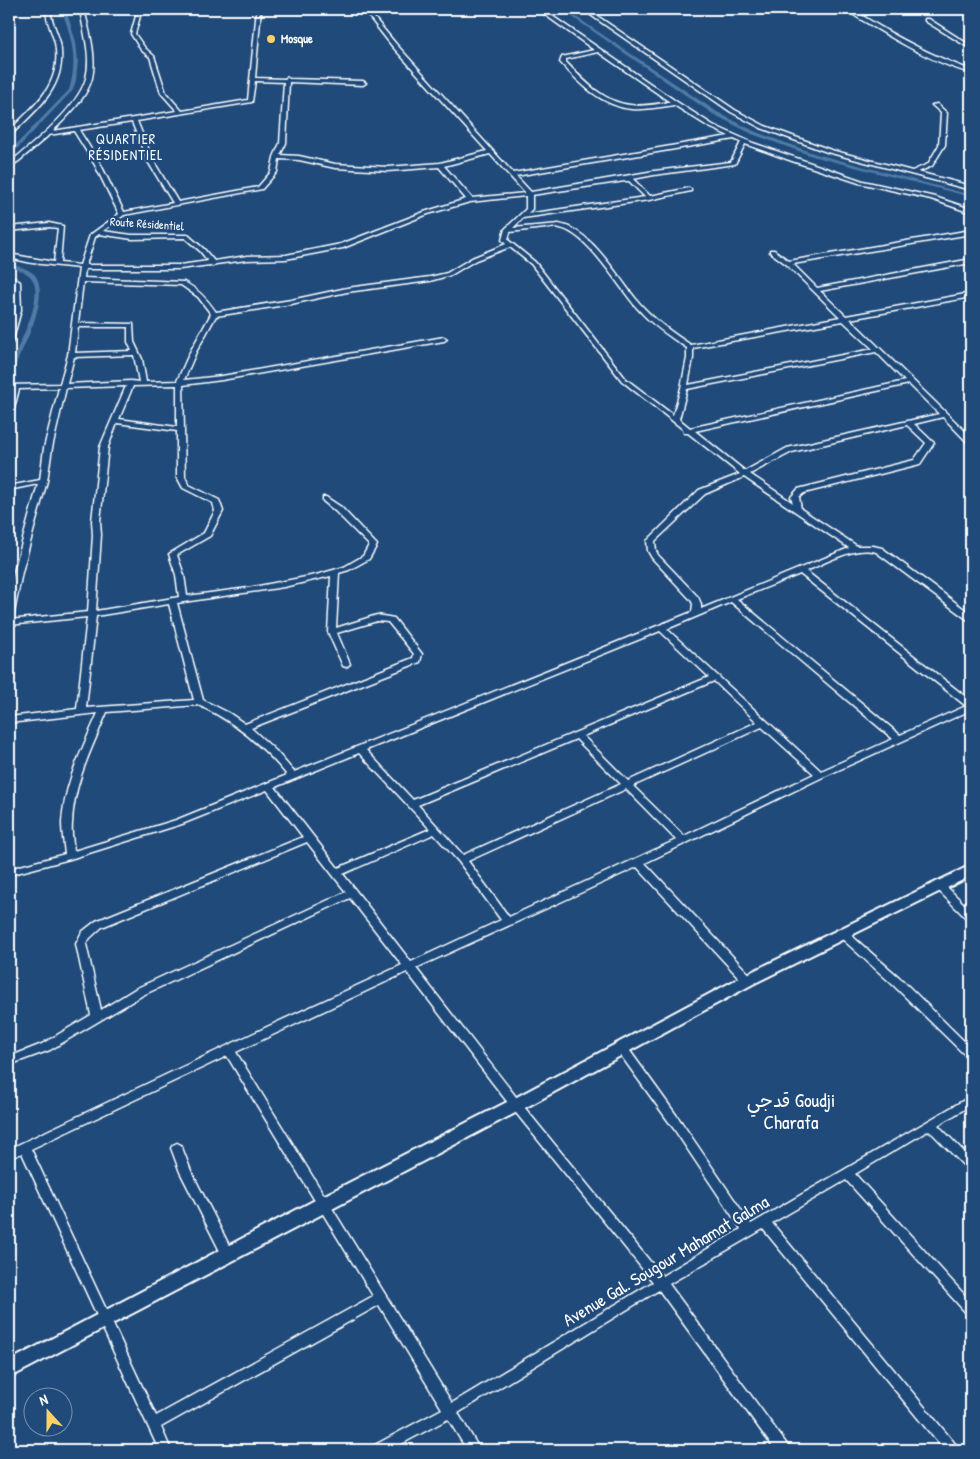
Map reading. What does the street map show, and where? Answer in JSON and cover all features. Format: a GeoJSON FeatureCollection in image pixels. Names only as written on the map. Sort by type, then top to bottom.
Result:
{"type":"FeatureCollection","features":[{"type":"Feature","properties":{"kind":"main road"},"geometry":{"type":"LineString","coordinates":[[584,9],[596,9]]}},
{"type":"Feature","properties":{"kind":"main road"},"geometry":{"type":"LineString","coordinates":[[9,1370],[323,1204],[516,1105],[748,980],[971,870]]}},
{"type":"Feature","properties":{"kind":"street"},"geometry":{"type":"LineString","coordinates":[[9,134],[43,101],[56,77],[59,59],[57,43],[48,18],[48,9]]}},
{"type":"Feature","properties":{"kind":"street"},"geometry":{"type":"LineString","coordinates":[[9,166],[63,118],[89,80],[88,43],[82,9]]}},
{"type":"Feature","properties":{"kind":"street"},"geometry":{"type":"LineString","coordinates":[[140,9],[133,34],[143,49],[152,56],[164,93],[180,111]]}},
{"type":"Feature","properties":{"kind":"street"},"geometry":{"type":"LineString","coordinates":[[48,133],[180,111],[248,102],[259,9]]}},
{"type":"Feature","properties":{"kind":"street"},"geometry":{"type":"LineString","coordinates":[[365,9],[394,45],[530,194],[530,209],[507,230],[504,239],[533,263],[624,380],[745,474],[855,548]]}},
{"type":"Feature","properties":{"kind":"street"},"geometry":{"type":"LineString","coordinates":[[539,9],[674,103],[708,124],[744,141],[849,178],[934,198],[971,211]]}},
{"type":"Feature","properties":{"kind":"street"},"geometry":{"type":"LineString","coordinates":[[584,9],[745,118],[802,143],[971,188]]}},
{"type":"Feature","properties":{"kind":"street"},"geometry":{"type":"LineString","coordinates":[[849,9],[922,53],[970,71]]}},
{"type":"Feature","properties":{"kind":"street"},"geometry":{"type":"LineString","coordinates":[[857,14],[888,9]]}},
{"type":"Feature","properties":{"kind":"street"},"geometry":{"type":"LineString","coordinates":[[964,9],[971,14]]}},
{"type":"Feature","properties":{"kind":"street"},"geometry":{"type":"LineString","coordinates":[[927,20],[971,48]]}},
{"type":"Feature","properties":{"kind":"street"},"geometry":{"type":"LineString","coordinates":[[599,50],[570,55],[564,58],[563,62],[587,86],[623,105],[633,107],[674,103]]}},
{"type":"Feature","properties":{"kind":"street"},"geometry":{"type":"LineString","coordinates":[[252,79],[363,83]]}},
{"type":"Feature","properties":{"kind":"street"},"geometry":{"type":"LineString","coordinates":[[9,618],[18,572],[43,481],[48,448],[62,385],[71,355],[82,266],[92,236],[122,214],[260,188],[274,172],[277,157],[283,143],[287,79]]}},
{"type":"Feature","properties":{"kind":"street"},"geometry":{"type":"LineString","coordinates":[[912,173],[930,166],[942,145],[944,112],[936,104]]}},
{"type":"Feature","properties":{"kind":"street"},"geometry":{"type":"LineString","coordinates":[[134,120],[150,160],[177,204]]}},
{"type":"Feature","properties":{"kind":"street"},"geometry":{"type":"LineString","coordinates":[[76,129],[98,165],[122,214]]}},
{"type":"Feature","properties":{"kind":"street"},"geometry":{"type":"LineString","coordinates":[[513,175],[734,136]]}},
{"type":"Feature","properties":{"kind":"street"},"geometry":{"type":"LineString","coordinates":[[9,256],[82,266],[166,267],[213,264],[247,258],[286,257],[335,248],[426,213],[470,200],[530,194],[654,173],[733,163],[744,141]]}},
{"type":"Feature","properties":{"kind":"street"},"geometry":{"type":"LineString","coordinates":[[277,157],[299,158],[335,166],[388,169],[440,165],[490,152]]}},
{"type":"Feature","properties":{"kind":"street"},"geometry":{"type":"LineString","coordinates":[[440,165],[470,200]]}},
{"type":"Feature","properties":{"kind":"street"},"geometry":{"type":"LineString","coordinates":[[625,179],[631,180],[649,198]]}},
{"type":"Feature","properties":{"kind":"street"},"geometry":{"type":"LineString","coordinates":[[520,217],[649,198],[689,190]]}},
{"type":"Feature","properties":{"kind":"street"},"geometry":{"type":"LineString","coordinates":[[9,229],[49,225],[61,227],[57,264]]}},
{"type":"Feature","properties":{"kind":"street"},"geometry":{"type":"LineString","coordinates":[[507,230],[563,227],[582,238],[614,274],[640,308],[690,347],[971,296]]}},
{"type":"Feature","properties":{"kind":"street","name":"Route Résidentiel"},"geometry":{"type":"LineString","coordinates":[[98,232],[132,236],[186,236],[202,250],[213,264]]}},
{"type":"Feature","properties":{"kind":"street"},"geometry":{"type":"LineString","coordinates":[[788,263],[971,232]]}},
{"type":"Feature","properties":{"kind":"street"},"geometry":{"type":"LineString","coordinates":[[214,314],[449,274],[474,259],[509,245]]}},
{"type":"Feature","properties":{"kind":"street"},"geometry":{"type":"LineString","coordinates":[[772,252],[788,263],[971,441]]}},
{"type":"Feature","properties":{"kind":"street"},"geometry":{"type":"LineString","coordinates":[[816,290],[971,261]]}},
{"type":"Feature","properties":{"kind":"street"},"geometry":{"type":"LineString","coordinates":[[9,276],[17,282],[18,310],[9,343]]}},
{"type":"Feature","properties":{"kind":"street"},"geometry":{"type":"LineString","coordinates":[[80,280],[182,283],[189,286],[206,300],[214,314]]}},
{"type":"Feature","properties":{"kind":"street"},"geometry":{"type":"LineString","coordinates":[[183,599],[178,566],[173,554],[207,534],[219,510],[216,502],[186,486],[181,477],[180,383],[193,352],[214,314]]}},
{"type":"Feature","properties":{"kind":"street"},"geometry":{"type":"LineString","coordinates":[[74,325],[131,325],[130,342],[137,353],[143,383]]}},
{"type":"Feature","properties":{"kind":"street"},"geometry":{"type":"LineString","coordinates":[[9,416],[12,387],[180,383],[222,378],[444,339]]}},
{"type":"Feature","properties":{"kind":"street"},"geometry":{"type":"LineString","coordinates":[[675,421],[691,355],[690,347]]}},
{"type":"Feature","properties":{"kind":"street"},"geometry":{"type":"LineString","coordinates":[[684,388],[878,350]]}},
{"type":"Feature","properties":{"kind":"street"},"geometry":{"type":"LineString","coordinates":[[71,355],[137,353]]}},
{"type":"Feature","properties":{"kind":"street"},"geometry":{"type":"LineString","coordinates":[[687,430],[910,382]]}},
{"type":"Feature","properties":{"kind":"street"},"geometry":{"type":"LineString","coordinates":[[81,712],[91,614],[97,535],[96,521],[104,447],[131,384]]}},
{"type":"Feature","properties":{"kind":"street"},"geometry":{"type":"LineString","coordinates":[[696,614],[697,604],[695,599],[655,556],[652,551],[651,541],[702,492],[745,474],[790,450],[944,415]]}},
{"type":"Feature","properties":{"kind":"street"},"geometry":{"type":"LineString","coordinates":[[115,421],[180,428]]}},
{"type":"Feature","properties":{"kind":"street"},"geometry":{"type":"LineString","coordinates":[[798,510],[795,497],[801,491],[917,462],[930,443],[909,423]]}},
{"type":"Feature","properties":{"kind":"street"},"geometry":{"type":"LineString","coordinates":[[9,488],[43,481]]}},
{"type":"Feature","properties":{"kind":"street"},"geometry":{"type":"LineString","coordinates":[[9,623],[91,614],[172,600],[258,590],[335,572],[368,557],[373,545],[326,499]]}},
{"type":"Feature","properties":{"kind":"street"},"geometry":{"type":"LineString","coordinates":[[9,872],[70,856],[179,822],[855,548],[879,550],[971,618]]}},
{"type":"Feature","properties":{"kind":"street"},"geometry":{"type":"LineString","coordinates":[[9,1154],[899,739],[970,709],[800,570]]}},
{"type":"Feature","properties":{"kind":"street"},"geometry":{"type":"LineString","coordinates":[[9,573],[18,572]]}},
{"type":"Feature","properties":{"kind":"street"},"geometry":{"type":"LineString","coordinates":[[335,572],[332,632],[346,664]]}},
{"type":"Feature","properties":{"kind":"street"},"geometry":{"type":"LineString","coordinates":[[732,599],[899,739]]}},
{"type":"Feature","properties":{"kind":"street"},"geometry":{"type":"LineString","coordinates":[[172,600],[199,702]]}},
{"type":"Feature","properties":{"kind":"street"},"geometry":{"type":"LineString","coordinates":[[243,728],[417,660],[419,657],[390,620],[377,618],[332,632]]}},
{"type":"Feature","properties":{"kind":"street"},"geometry":{"type":"LineString","coordinates":[[661,628],[820,776]]}},
{"type":"Feature","properties":{"kind":"street"},"geometry":{"type":"LineString","coordinates":[[414,804],[714,678]]}},
{"type":"Feature","properties":{"kind":"street"},"geometry":{"type":"LineString","coordinates":[[9,720],[104,709],[199,702],[219,710],[272,751],[292,776]]}},
{"type":"Feature","properties":{"kind":"street"},"geometry":{"type":"LineString","coordinates":[[70,856],[67,820],[71,796],[79,770],[104,709]]}},
{"type":"Feature","properties":{"kind":"street"},"geometry":{"type":"LineString","coordinates":[[462,860],[763,723]]}},
{"type":"Feature","properties":{"kind":"street"},"geometry":{"type":"LineString","coordinates":[[578,736],[683,841]]}},
{"type":"Feature","properties":{"kind":"street"},"geometry":{"type":"LineString","coordinates":[[360,749],[414,804],[462,860],[507,921]]}},
{"type":"Feature","properties":{"kind":"street"},"geometry":{"type":"LineString","coordinates":[[269,786],[516,1105],[661,1283],[783,1450]]}},
{"type":"Feature","properties":{"kind":"street"},"geometry":{"type":"LineString","coordinates":[[336,873],[436,830]]}},
{"type":"Feature","properties":{"kind":"street"},"geometry":{"type":"LineString","coordinates":[[97,1017],[81,944],[86,935],[99,924],[309,838]]}},
{"type":"Feature","properties":{"kind":"street"},"geometry":{"type":"LineString","coordinates":[[638,862],[748,980]]}},
{"type":"Feature","properties":{"kind":"street"},"geometry":{"type":"LineString","coordinates":[[940,886],[971,917]]}},
{"type":"Feature","properties":{"kind":"street"},"geometry":{"type":"LineString","coordinates":[[9,1061],[46,1047],[139,992],[352,894]]}},
{"type":"Feature","properties":{"kind":"street"},"geometry":{"type":"LineString","coordinates":[[843,934],[895,980],[971,1054]]}},
{"type":"Feature","properties":{"kind":"street"},"geometry":{"type":"LineString","coordinates":[[621,1047],[678,1126],[749,1231]]}},
{"type":"Feature","properties":{"kind":"street"},"geometry":{"type":"LineString","coordinates":[[229,1050],[474,1450]]}},
{"type":"Feature","properties":{"kind":"street","name":"Avenue Gal. Sougour Mahamat Galma"},"geometry":{"type":"LineString","coordinates":[[378,1450],[450,1411],[661,1283],[971,1100]]}},
{"type":"Feature","properties":{"kind":"street"},"geometry":{"type":"LineString","coordinates":[[930,1124],[971,1166]]}},
{"type":"Feature","properties":{"kind":"street"},"geometry":{"type":"LineString","coordinates":[[25,1147],[165,1450]]}},
{"type":"Feature","properties":{"kind":"street"},"geometry":{"type":"LineString","coordinates":[[177,1148],[186,1172],[228,1255]]}},
{"type":"Feature","properties":{"kind":"street"},"geometry":{"type":"LineString","coordinates":[[847,1173],[971,1310]]}},
{"type":"Feature","properties":{"kind":"street"},"geometry":{"type":"LineString","coordinates":[[764,1222],[952,1450]]}},
{"type":"Feature","properties":{"kind":"street"},"geometry":{"type":"LineString","coordinates":[[153,1424],[381,1298]]}},
{"type":"Feature","properties":{"kind":"waterway"},"geometry":{"type":"LineString","coordinates":[[563,9],[569,13]]}},
{"type":"Feature","properties":{"kind":"waterway"},"geometry":{"type":"LineString","coordinates":[[9,154],[71,90],[76,70],[76,51],[65,13]]}},
{"type":"Feature","properties":{"kind":"waterway"},"geometry":{"type":"LineString","coordinates":[[569,13],[715,113],[754,133],[814,155],[971,196]]}},
{"type":"Feature","properties":{"kind":"waterway"},"geometry":{"type":"LineString","coordinates":[[9,265],[23,269],[32,276],[37,284],[38,294],[33,315],[9,373]]}},
{"type":"Feature","properties":{"kind":"place","name":"Mosque"},"geometry":{"type":"Point","coordinates":[271,39]}},
{"type":"Feature","properties":{"kind":"district","name":"QUARTIER RÉSIDENTIEL"},"geometry":{"type":"Point","coordinates":[126,148]}},
{"type":"Feature","properties":{"kind":"district","name":"قدجي Goudji Charafa"},"geometry":{"type":"Point","coordinates":[791,1111]}}]}
